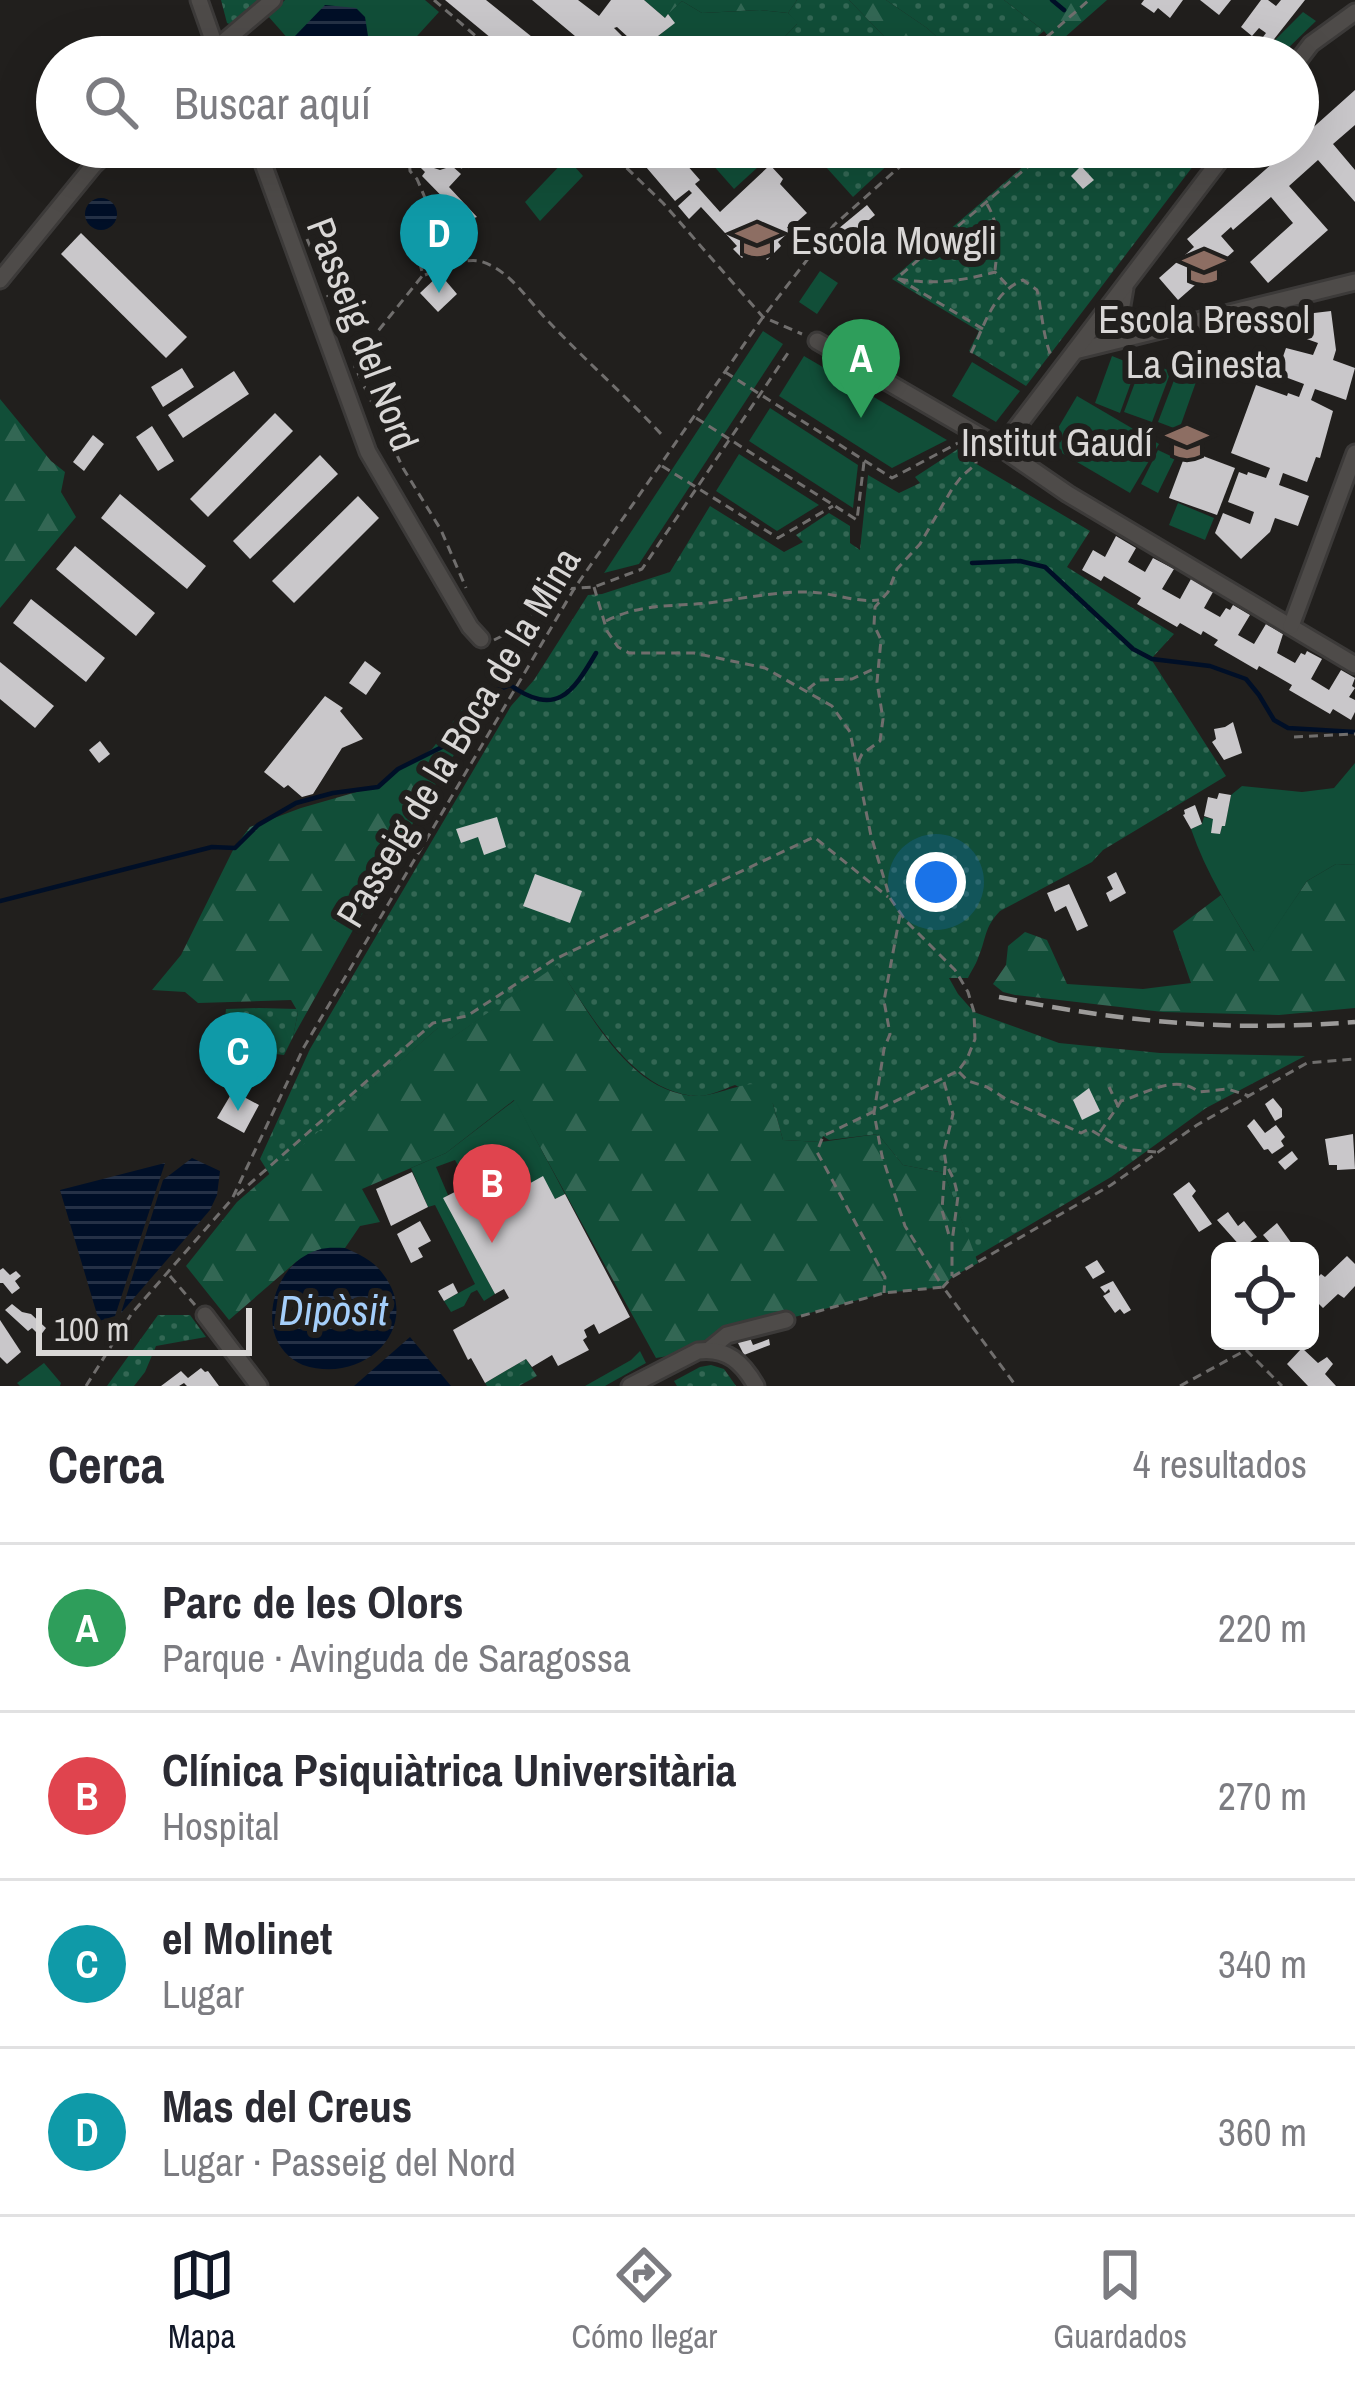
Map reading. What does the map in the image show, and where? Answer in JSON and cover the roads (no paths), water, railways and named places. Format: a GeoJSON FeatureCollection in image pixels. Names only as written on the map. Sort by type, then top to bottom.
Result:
{"type":"FeatureCollection","features":[{"type":"Feature","properties":{"kind":"street"},"geometry":{"type":"LineString","coordinates":[[199,0],[209,36]]}},
{"type":"Feature","properties":{"kind":"street"},"geometry":{"type":"LineString","coordinates":[[233,36],[272,0]]}},
{"type":"Feature","properties":{"kind":"street"},"geometry":{"type":"LineString","coordinates":[[1319,38],[1355,12]]}},
{"type":"Feature","properties":{"kind":"street"},"geometry":{"type":"LineString","coordinates":[[0,280],[91,168]]}},
{"type":"Feature","properties":{"kind":"street","name":"Passeig del Nord"},"geometry":{"type":"LineString","coordinates":[[265,168],[368,452],[481,639]]}},
{"type":"Feature","properties":{"kind":"street"},"geometry":{"type":"LineString","coordinates":[[1001,448],[1214,168]]}},
{"type":"Feature","properties":{"kind":"street"},"geometry":{"type":"LineString","coordinates":[[1075,351],[1355,282]]}},
{"type":"Feature","properties":{"kind":"street"},"geometry":{"type":"LineString","coordinates":[[1126,286],[1121,311],[1149,332]]}},
{"type":"Feature","properties":{"kind":"street"},"geometry":{"type":"LineString","coordinates":[[1097,323],[1149,332]]}},
{"type":"Feature","properties":{"kind":"street"},"geometry":{"type":"LineString","coordinates":[[1097,323],[1100,335],[1119,340]]}},
{"type":"Feature","properties":{"kind":"street"},"geometry":{"type":"LineString","coordinates":[[817,341],[1355,665]]}},
{"type":"Feature","properties":{"kind":"street"},"geometry":{"type":"LineString","coordinates":[[1291,626],[1355,453]]}},
{"type":"Feature","properties":{"kind":"street"},"geometry":{"type":"LineString","coordinates":[[205,1315],[259,1386]]}},
{"type":"Feature","properties":{"kind":"street"},"geometry":{"type":"LineString","coordinates":[[710,1349],[727,1336],[786,1320]]}},
{"type":"Feature","properties":{"kind":"street"},"geometry":{"type":"LineString","coordinates":[[630,1386],[710,1349],[742,1364],[756,1386]]}},
{"type":"Feature","properties":{"kind":"water"},"geometry":{"type":"Polygon","coordinates":[[[325,5],[356,8],[365,17],[368,36],[295,36],[325,5]]]}},
{"type":"Feature","properties":{"kind":"water"},"geometry":{"type":"Polygon","coordinates":[[[101,198],[112,203],[117,214],[112,225],[101,230],[90,225],[85,214],[90,203],[101,198]]]}},
{"type":"Feature","properties":{"kind":"water"},"geometry":{"type":"Polygon","coordinates":[[[192,1158],[220,1171],[217,1195],[210,1210],[121,1313],[163,1180],[192,1158]]]}},
{"type":"Feature","properties":{"kind":"water"},"geometry":{"type":"Polygon","coordinates":[[[165,1163],[115,1316],[99,1321],[60,1190],[165,1163]]]}},
{"type":"Feature","properties":{"kind":"water","name":"Dipòsit"},"geometry":{"type":"Polygon","coordinates":[[[324,1248],[345,1248],[383,1274],[394,1294],[392,1332],[366,1359],[347,1367],[303,1365],[285,1352],[276,1337],[275,1295],[287,1272],[306,1255],[324,1248]]]}},
{"type":"Feature","properties":{"kind":"water","name":"Dipòsit"},"geometry":{"type":"Polygon","coordinates":[[[410,1337],[451,1386],[354,1386],[410,1337]]]}},
{"type":"Feature","properties":{"kind":"waterway"},"geometry":{"type":"LineString","coordinates":[[1052,0],[1064,10]]}},
{"type":"Feature","properties":{"kind":"waterway"},"geometry":{"type":"LineString","coordinates":[[972,563],[1020,561],[1045,567],[1133,649],[1152,659],[1210,666],[1246,679],[1274,720],[1288,728],[1355,732]]}},
{"type":"Feature","properties":{"kind":"waterway"},"geometry":{"type":"LineString","coordinates":[[0,901],[212,847],[235,848],[258,825],[296,803],[378,787],[398,769],[442,747],[484,695],[510,685],[539,699],[561,696],[579,680],[596,653]]}},
{"type":"Feature","properties":{"kind":"railway"},"geometry":{"type":"LineString","coordinates":[[999,997],[1176,1023],[1355,1022]]}},
{"type":"Feature","properties":{"kind":"place","name":"Escola Mowgli"},"geometry":{"type":"Point","coordinates":[757,240]}},
{"type":"Feature","properties":{"kind":"place","name":"Escola Bressol La Ginesta"},"geometry":{"type":"Point","coordinates":[1204,267]}},
{"type":"Feature","properties":{"kind":"place","name":"Mas del Creus"},"geometry":{"type":"Point","coordinates":[439,293]}},
{"type":"Feature","properties":{"kind":"place","name":"Parc de les Olors"},"geometry":{"type":"Point","coordinates":[861,418]}},
{"type":"Feature","properties":{"kind":"place","name":"Institut Gaudí"},"geometry":{"type":"Point","coordinates":[1187,442]}},
{"type":"Feature","properties":{"kind":"place","name":"el Molinet"},"geometry":{"type":"Point","coordinates":[238,1111]}},
{"type":"Feature","properties":{"kind":"place","name":"Clínica Psiquiàtrica Universitària"},"geometry":{"type":"Point","coordinates":[492,1243]}}]}
